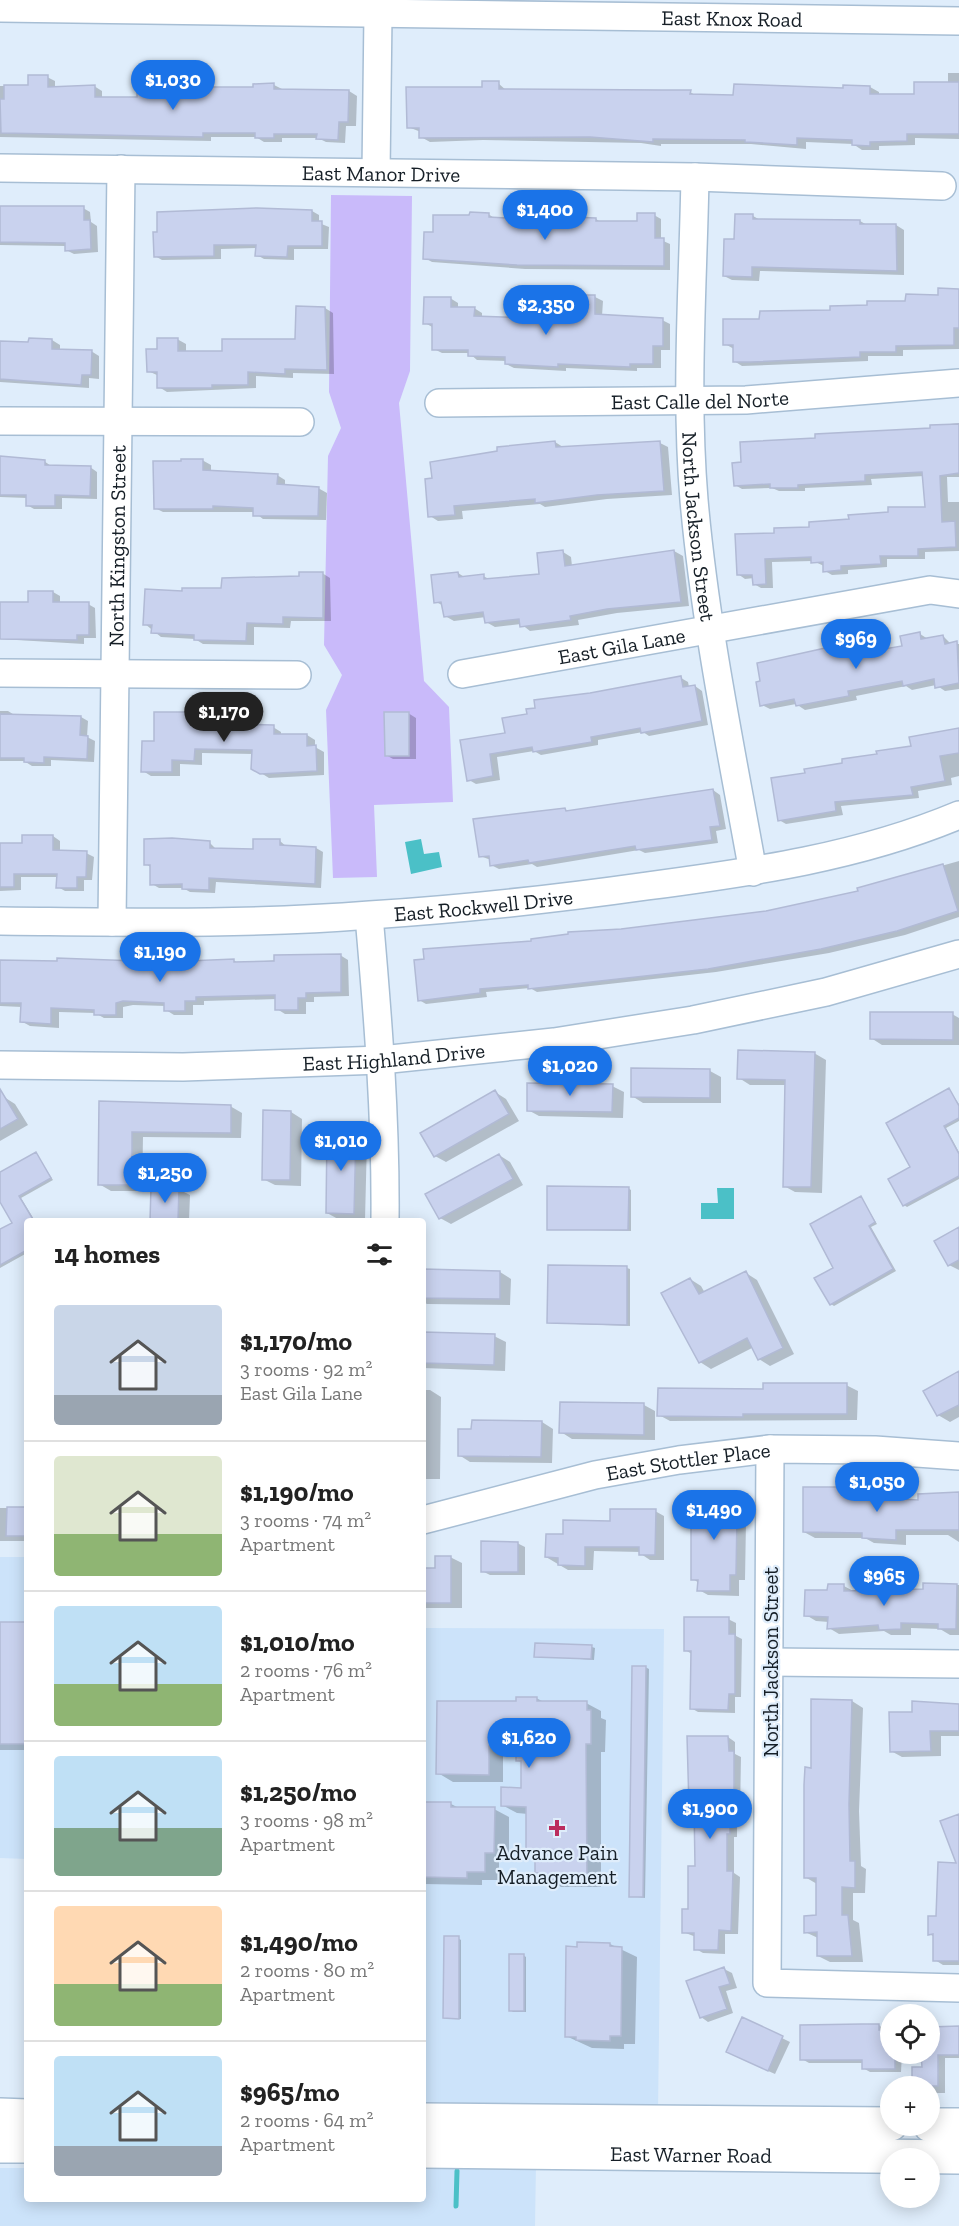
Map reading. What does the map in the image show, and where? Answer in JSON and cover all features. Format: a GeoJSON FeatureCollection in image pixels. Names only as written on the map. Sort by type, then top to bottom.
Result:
{"type":"FeatureCollection","features":[{"type":"Feature","properties":{"kind":"main road"},"geometry":{"type":"LineString","coordinates":[[0,2115],[24,2116]]}},
{"type":"Feature","properties":{"kind":"main road","name":"East Warner Road"},"geometry":{"type":"LineString","coordinates":[[426,2120],[880,2124]]}},
{"type":"Feature","properties":{"kind":"main road"},"geometry":{"type":"LineString","coordinates":[[940,2125],[959,2125]]}},
{"type":"Feature","properties":{"kind":"main road"},"geometry":{"type":"LineString","coordinates":[[801,2155],[815,2143],[828,2138],[887,2138],[891,2136]]}},
{"type":"Feature","properties":{"kind":"main road"},"geometry":{"type":"LineString","coordinates":[[0,2146],[24,2146]]}},
{"type":"Feature","properties":{"kind":"main road","name":"East Warner Road"},"geometry":{"type":"LineString","coordinates":[[426,2151],[959,2157]]}},
{"type":"Feature","properties":{"kind":"street","name":"East Knox Road"},"geometry":{"type":"LineString","coordinates":[[0,8],[378,15],[959,21]]}},
{"type":"Feature","properties":{"kind":"street"},"geometry":{"type":"LineString","coordinates":[[376,172],[378,15]]}},
{"type":"Feature","properties":{"kind":"street","name":"East Manor Drive"},"geometry":{"type":"LineString","coordinates":[[0,168],[695,177],[942,186]]}},
{"type":"Feature","properties":{"kind":"street","name":"North Kingston Street"},"geometry":{"type":"LineString","coordinates":[[112,922],[121,169]]}},
{"type":"Feature","properties":{"kind":"street","name":"North Jackson Street"},"geometry":{"type":"LineString","coordinates":[[695,177],[690,401],[694,500],[711,630],[753,872]]}},
{"type":"Feature","properties":{"kind":"street","name":"East Calle del Norte"},"geometry":{"type":"LineString","coordinates":[[439,403],[690,401],[805,397],[959,383]]}},
{"type":"Feature","properties":{"kind":"street"},"geometry":{"type":"LineString","coordinates":[[0,421],[300,422]]}},
{"type":"Feature","properties":{"kind":"street","name":"East Gila Lane"},"geometry":{"type":"LineString","coordinates":[[462,674],[930,590],[959,594]]}},
{"type":"Feature","properties":{"kind":"street"},"geometry":{"type":"LineString","coordinates":[[0,673],[297,675]]}},
{"type":"Feature","properties":{"kind":"street","name":"East Rockwell Drive"},"geometry":{"type":"LineString","coordinates":[[0,921],[224,921],[369,916],[576,896],[753,872],[861,849],[931,827],[959,815]]}},
{"type":"Feature","properties":{"kind":"street"},"geometry":{"type":"LineString","coordinates":[[369,916],[386,1150],[384,1218]]}},
{"type":"Feature","properties":{"kind":"street","name":"East Highland Drive"},"geometry":{"type":"LineString","coordinates":[[0,1065],[183,1067],[381,1060],[554,1042],[693,1020],[826,992],[959,954]]}},
{"type":"Feature","properties":{"kind":"street","name":"North Jackson Street"},"geometry":{"type":"LineString","coordinates":[[770,1449],[767,1983],[959,1988]]}},
{"type":"Feature","properties":{"kind":"street","name":"East Stottler Place"},"geometry":{"type":"LineString","coordinates":[[426,1519],[595,1475],[679,1460],[770,1449],[875,1450],[959,1456]]}},
{"type":"Feature","properties":{"kind":"street"},"geometry":{"type":"LineString","coordinates":[[770,1662],[959,1664]]}},
{"type":"Feature","properties":{"kind":"shaded area"},"geometry":{"type":"Polygon","coordinates":[[[331,195],[412,196],[410,371],[399,403],[424,681],[449,707],[453,802],[374,805],[377,877],[333,878],[326,710],[342,675],[324,645],[328,456],[341,428],[329,392],[331,195]]]}},
{"type":"Feature","properties":{"kind":"shaded area"},"geometry":{"type":"Polygon","coordinates":[[[0,1557],[24,1557],[24,1859],[0,1858],[0,1557]]]}},
{"type":"Feature","properties":{"kind":"shaded area"},"geometry":{"type":"Polygon","coordinates":[[[426,1628],[664,1629],[658,2113],[454,2110],[426,2104],[426,1628]]]}},
{"type":"Feature","properties":{"kind":"shaded area"},"geometry":{"type":"Polygon","coordinates":[[[426,2163],[536,2164],[535,2226],[0,2226],[0,2168],[24,2168],[24,2202],[426,2202],[426,2163]]]}},
{"type":"Feature","properties":{"kind":"water"},"geometry":{"type":"Polygon","coordinates":[[[421,839],[424,854],[439,852],[442,867],[411,874],[405,842],[421,839]]]}},
{"type":"Feature","properties":{"kind":"water"},"geometry":{"type":"Polygon","coordinates":[[[717,1188],[734,1188],[734,1219],[701,1219],[701,1203],[718,1203],[717,1188]]]}},
{"type":"Feature","properties":{"kind":"building"},"geometry":{"type":"Polygon","coordinates":[[[28,75],[48,75],[48,87],[95,85],[95,97],[137,97],[137,91],[183,90],[184,87],[253,87],[253,84],[274,83],[274,89],[349,90],[348,122],[339,122],[338,140],[316,139],[317,134],[274,134],[274,138],[255,138],[255,133],[203,133],[203,137],[1,133],[0,99],[4,99],[4,85],[28,85],[28,75]]]}},
{"type":"Feature","properties":{"kind":"building"},"geometry":{"type":"Polygon","coordinates":[[[482,81],[499,81],[499,89],[691,90],[690,94],[733,95],[734,84],[843,88],[843,85],[870,86],[870,94],[914,94],[914,82],[959,82],[959,134],[907,134],[907,141],[870,142],[870,146],[852,145],[852,140],[797,138],[797,145],[745,142],[745,140],[653,139],[653,142],[590,137],[419,138],[419,128],[407,128],[406,87],[482,87],[482,81]]]}},
{"type":"Feature","properties":{"kind":"building"},"geometry":{"type":"Polygon","coordinates":[[[0,206],[84,206],[84,220],[90,220],[91,249],[65,251],[65,243],[0,242],[0,206]]]}},
{"type":"Feature","properties":{"kind":"building"},"geometry":{"type":"Polygon","coordinates":[[[257,208],[312,210],[312,221],[322,221],[322,246],[288,246],[287,257],[255,256],[256,245],[214,245],[214,256],[154,257],[153,232],[157,232],[157,212],[257,208]]]}},
{"type":"Feature","properties":{"kind":"building"},"geometry":{"type":"Polygon","coordinates":[[[470,212],[489,213],[489,217],[543,220],[543,216],[596,218],[596,221],[637,221],[637,213],[655,213],[655,238],[664,238],[664,266],[517,265],[423,259],[424,232],[433,232],[433,215],[469,215],[470,212]]]}},
{"type":"Feature","properties":{"kind":"building"},"geometry":{"type":"Polygon","coordinates":[[[735,214],[753,214],[753,219],[860,220],[860,224],[896,224],[897,271],[752,267],[752,277],[723,276],[724,239],[734,239],[735,214]]]}},
{"type":"Feature","properties":{"kind":"building"},"geometry":{"type":"Polygon","coordinates":[[[938,288],[959,289],[959,328],[954,328],[954,345],[896,346],[896,352],[860,352],[860,357],[733,362],[733,345],[723,345],[723,319],[759,319],[760,311],[830,310],[830,306],[867,305],[867,301],[905,301],[906,294],[938,295],[938,288]]]}},
{"type":"Feature","properties":{"kind":"building"},"geometry":{"type":"Polygon","coordinates":[[[582,295],[595,295],[595,314],[663,318],[663,346],[653,346],[653,364],[630,364],[630,367],[558,364],[558,367],[505,364],[505,357],[468,356],[468,350],[432,350],[432,324],[423,324],[424,297],[451,297],[451,307],[475,307],[474,316],[530,318],[581,316],[582,295]]]}},
{"type":"Feature","properties":{"kind":"building"},"geometry":{"type":"Polygon","coordinates":[[[296,306],[325,307],[327,370],[285,369],[285,374],[248,372],[248,385],[212,385],[212,388],[157,388],[157,372],[147,372],[146,349],[157,349],[157,338],[178,338],[178,351],[222,351],[222,339],[295,339],[296,306]]]}},
{"type":"Feature","properties":{"kind":"building"},"geometry":{"type":"Polygon","coordinates":[[[29,338],[52,339],[52,349],[92,350],[91,375],[82,375],[81,385],[0,379],[0,341],[28,342],[29,338]]]}},
{"type":"Feature","properties":{"kind":"building"},"geometry":{"type":"Polygon","coordinates":[[[959,424],[959,473],[940,476],[942,522],[955,521],[956,547],[918,549],[918,556],[880,556],[881,564],[841,566],[841,570],[823,572],[823,562],[811,563],[811,557],[765,559],[766,584],[753,585],[752,575],[737,575],[735,534],[774,533],[774,528],[809,527],[809,522],[849,519],[848,515],[888,512],[888,507],[925,507],[922,472],[865,475],[865,481],[798,485],[798,488],[770,488],[770,484],[734,486],[732,463],[741,462],[740,442],[815,438],[815,434],[930,428],[930,425],[959,424]]]}},
{"type":"Feature","properties":{"kind":"building"},"geometry":{"type":"Polygon","coordinates":[[[555,441],[556,447],[660,441],[664,491],[597,495],[535,503],[535,499],[454,506],[455,515],[428,517],[425,479],[432,478],[430,462],[497,451],[497,447],[555,441]]]}},
{"type":"Feature","properties":{"kind":"building"},"geometry":{"type":"Polygon","coordinates":[[[0,456],[45,460],[45,465],[91,466],[90,496],[55,495],[55,506],[26,506],[26,495],[0,495],[0,456]]]}},
{"type":"Feature","properties":{"kind":"building"},"geometry":{"type":"Polygon","coordinates":[[[181,459],[203,459],[203,470],[278,474],[277,484],[319,487],[318,516],[253,516],[253,508],[213,506],[213,509],[154,509],[153,461],[181,461],[181,459]]]}},
{"type":"Feature","properties":{"kind":"building"},"geometry":{"type":"Polygon","coordinates":[[[563,550],[565,566],[674,550],[681,602],[607,609],[570,616],[571,620],[520,627],[519,619],[485,623],[483,612],[444,617],[441,602],[434,603],[431,575],[458,572],[459,577],[484,574],[484,579],[539,574],[537,553],[563,550]]]}},
{"type":"Feature","properties":{"kind":"building"},"geometry":{"type":"Polygon","coordinates":[[[299,572],[323,572],[323,618],[283,617],[283,624],[247,623],[246,641],[194,640],[194,635],[151,633],[152,625],[143,625],[145,589],[182,591],[182,588],[221,588],[222,578],[299,576],[299,572]]]}},
{"type":"Feature","properties":{"kind":"building"},"geometry":{"type":"Polygon","coordinates":[[[28,591],[53,591],[53,602],[89,602],[89,635],[77,635],[77,640],[0,639],[0,602],[28,602],[28,591]]]}},
{"type":"Feature","properties":{"kind":"building"},"geometry":{"type":"Polygon","coordinates":[[[920,632],[921,639],[943,635],[945,644],[957,641],[959,683],[935,688],[934,679],[903,686],[902,681],[848,691],[849,696],[796,706],[794,699],[760,706],[756,682],[760,681],[757,663],[848,643],[850,655],[902,646],[900,636],[920,632]]]}},
{"type":"Feature","properties":{"kind":"building"},"geometry":{"type":"Polygon","coordinates":[[[681,676],[683,687],[695,685],[702,721],[641,733],[640,728],[591,737],[592,742],[533,752],[532,747],[490,754],[493,776],[467,781],[460,740],[505,733],[502,718],[527,714],[526,709],[535,708],[534,700],[590,693],[681,676]]]}},
{"type":"Feature","properties":{"kind":"building"},"geometry":{"type":"Polygon","coordinates":[[[154,712],[236,712],[235,724],[274,725],[274,734],[307,734],[307,746],[316,745],[317,771],[260,774],[251,769],[252,750],[195,749],[194,761],[172,760],[172,772],[141,772],[142,741],[154,741],[154,712]]]}},
{"type":"Feature","properties":{"kind":"building"},"geometry":{"type":"Polygon","coordinates":[[[384,712],[409,712],[409,756],[385,756],[384,712]]]}},
{"type":"Feature","properties":{"kind":"building"},"geometry":{"type":"Polygon","coordinates":[[[0,714],[81,716],[80,735],[88,736],[87,759],[44,757],[44,763],[24,762],[24,758],[0,758],[0,714]]]}},
{"type":"Feature","properties":{"kind":"building"},"geometry":{"type":"Polygon","coordinates":[[[959,728],[959,753],[940,756],[945,781],[911,787],[913,795],[835,802],[836,811],[778,821],[771,778],[805,773],[804,769],[842,763],[842,759],[877,754],[876,751],[911,746],[909,737],[959,728]]]}},
{"type":"Feature","properties":{"kind":"building"},"geometry":{"type":"Polygon","coordinates":[[[713,789],[720,826],[710,827],[712,840],[636,850],[635,846],[529,863],[528,860],[490,866],[489,856],[479,857],[473,819],[565,808],[566,811],[713,789]]]}},
{"type":"Feature","properties":{"kind":"building"},"geometry":{"type":"Polygon","coordinates":[[[22,835],[53,835],[53,850],[87,851],[86,877],[77,877],[77,888],[56,888],[57,874],[14,874],[14,887],[0,887],[0,843],[22,843],[22,835]]]}},
{"type":"Feature","properties":{"kind":"building"},"geometry":{"type":"Polygon","coordinates":[[[172,838],[210,841],[210,848],[253,849],[253,839],[280,839],[280,845],[316,847],[315,884],[209,878],[209,890],[182,889],[182,884],[150,885],[150,865],[144,865],[144,839],[172,838]]]}},
{"type":"Feature","properties":{"kind":"building"},"geometry":{"type":"Polygon","coordinates":[[[943,864],[958,911],[897,931],[821,949],[708,969],[528,989],[528,985],[480,989],[480,993],[418,1001],[414,960],[424,959],[423,949],[531,941],[531,939],[568,934],[568,932],[621,929],[766,911],[858,891],[857,888],[943,864]]]}},
{"type":"Feature","properties":{"kind":"building"},"geometry":{"type":"Polygon","coordinates":[[[341,954],[341,992],[306,993],[306,998],[298,998],[298,1010],[275,1010],[275,995],[196,997],[196,1001],[185,1001],[185,1011],[164,1011],[164,1003],[123,1001],[116,1003],[116,1015],[94,1015],[94,1010],[51,1008],[51,1024],[20,1022],[21,1003],[0,1003],[0,960],[57,961],[57,958],[164,962],[234,959],[234,962],[274,961],[274,955],[341,954]]]}},
{"type":"Feature","properties":{"kind":"building"},"geometry":{"type":"Polygon","coordinates":[[[870,1012],[953,1012],[953,1040],[870,1039],[870,1012]]]}},
{"type":"Feature","properties":{"kind":"building"},"geometry":{"type":"Polygon","coordinates":[[[738,1050],[815,1052],[811,1187],[783,1187],[785,1080],[737,1079],[738,1050]]]}},
{"type":"Feature","properties":{"kind":"building"},"geometry":{"type":"Polygon","coordinates":[[[631,1068],[710,1069],[710,1098],[631,1097],[631,1068]]]}},
{"type":"Feature","properties":{"kind":"building"},"geometry":{"type":"Polygon","coordinates":[[[527,1083],[613,1084],[612,1112],[527,1111],[527,1083]]]}},
{"type":"Feature","properties":{"kind":"building"},"geometry":{"type":"Polygon","coordinates":[[[949,1088],[959,1106],[959,1118],[944,1126],[959,1154],[959,1176],[903,1206],[888,1179],[910,1167],[886,1123],[949,1088]]]}},
{"type":"Feature","properties":{"kind":"building"},"geometry":{"type":"Polygon","coordinates":[[[0,1089],[18,1119],[0,1129],[0,1089]]]}},
{"type":"Feature","properties":{"kind":"building"},"geometry":{"type":"Polygon","coordinates":[[[495,1090],[509,1114],[434,1157],[420,1133],[495,1090]]]}},
{"type":"Feature","properties":{"kind":"building"},"geometry":{"type":"Polygon","coordinates":[[[99,1101],[231,1105],[231,1133],[132,1132],[132,1185],[98,1185],[99,1101]]]}},
{"type":"Feature","properties":{"kind":"building"},"geometry":{"type":"Polygon","coordinates":[[[263,1110],[291,1111],[290,1180],[262,1180],[263,1110]]]}},
{"type":"Feature","properties":{"kind":"building"},"geometry":{"type":"Polygon","coordinates":[[[327,1131],[356,1132],[354,1214],[326,1213],[327,1131]]]}},
{"type":"Feature","properties":{"kind":"building"},"geometry":{"type":"Polygon","coordinates":[[[36,1152],[51,1178],[19,1196],[32,1218],[24,1218],[24,1252],[0,1265],[0,1229],[12,1223],[0,1202],[0,1172],[36,1152]]]}},
{"type":"Feature","properties":{"kind":"building"},"geometry":{"type":"Polygon","coordinates":[[[499,1154],[513,1179],[439,1219],[425,1194],[499,1154]]]}},
{"type":"Feature","properties":{"kind":"building"},"geometry":{"type":"Polygon","coordinates":[[[547,1186],[629,1187],[628,1230],[547,1230],[547,1186]]]}},
{"type":"Feature","properties":{"kind":"building"},"geometry":{"type":"Polygon","coordinates":[[[151,1187],[179,1187],[178,1218],[150,1218],[151,1187]]]}},
{"type":"Feature","properties":{"kind":"building"},"geometry":{"type":"Polygon","coordinates":[[[861,1196],[875,1222],[869,1226],[893,1269],[830,1305],[814,1278],[833,1268],[810,1224],[861,1196]]]}},
{"type":"Feature","properties":{"kind":"building"},"geometry":{"type":"Polygon","coordinates":[[[959,1227],[959,1260],[948,1266],[934,1241],[959,1227]]]}},
{"type":"Feature","properties":{"kind":"building"},"geometry":{"type":"Polygon","coordinates":[[[548,1265],[627,1266],[627,1325],[547,1323],[548,1265]]]}},
{"type":"Feature","properties":{"kind":"building"},"geometry":{"type":"Polygon","coordinates":[[[426,1269],[500,1271],[500,1299],[426,1298],[426,1269]]]}},
{"type":"Feature","properties":{"kind":"building"},"geometry":{"type":"Polygon","coordinates":[[[746,1271],[783,1348],[758,1360],[747,1338],[699,1363],[661,1293],[690,1278],[699,1294],[746,1271]]]}},
{"type":"Feature","properties":{"kind":"building"},"geometry":{"type":"Polygon","coordinates":[[[426,1332],[495,1334],[494,1365],[426,1363],[426,1332]]]}},
{"type":"Feature","properties":{"kind":"building"},"geometry":{"type":"Polygon","coordinates":[[[959,1371],[959,1405],[937,1416],[923,1391],[959,1371]]]}},
{"type":"Feature","properties":{"kind":"building"},"geometry":{"type":"Polygon","coordinates":[[[763,1383],[847,1383],[847,1414],[743,1414],[743,1417],[657,1416],[658,1388],[763,1389],[763,1383]]]}},
{"type":"Feature","properties":{"kind":"building"},"geometry":{"type":"Polygon","coordinates":[[[560,1402],[644,1403],[644,1435],[559,1433],[560,1402]]]}},
{"type":"Feature","properties":{"kind":"building"},"geometry":{"type":"Polygon","coordinates":[[[472,1420],[542,1421],[541,1457],[458,1456],[458,1429],[471,1429],[472,1420]]]}},
{"type":"Feature","properties":{"kind":"building"},"geometry":{"type":"Polygon","coordinates":[[[803,1487],[848,1487],[848,1492],[881,1493],[881,1498],[918,1500],[918,1494],[959,1492],[959,1530],[896,1530],[896,1540],[862,1538],[862,1533],[803,1532],[803,1487]]]}},
{"type":"Feature","properties":{"kind":"building"},"geometry":{"type":"Polygon","coordinates":[[[694,1492],[733,1492],[733,1515],[737,1515],[736,1575],[730,1575],[730,1591],[697,1591],[698,1580],[691,1580],[691,1520],[694,1520],[694,1492]]]}},
{"type":"Feature","properties":{"kind":"building"},"geometry":{"type":"Polygon","coordinates":[[[7,1507],[24,1507],[24,1536],[6,1536],[7,1507]]]}},
{"type":"Feature","properties":{"kind":"building"},"geometry":{"type":"Polygon","coordinates":[[[610,1509],[656,1509],[655,1555],[639,1555],[639,1547],[585,1547],[585,1566],[558,1565],[558,1558],[545,1557],[546,1534],[563,1534],[563,1520],[610,1521],[610,1509]]]}},
{"type":"Feature","properties":{"kind":"building"},"geometry":{"type":"Polygon","coordinates":[[[481,1541],[518,1542],[518,1572],[481,1572],[481,1541]]]}},
{"type":"Feature","properties":{"kind":"building"},"geometry":{"type":"Polygon","coordinates":[[[435,1556],[451,1556],[451,1603],[426,1603],[426,1568],[435,1568],[435,1556]]]}},
{"type":"Feature","properties":{"kind":"building"},"geometry":{"type":"Polygon","coordinates":[[[923,1583],[957,1584],[956,1629],[938,1629],[938,1624],[901,1623],[901,1629],[879,1630],[878,1625],[827,1629],[828,1617],[804,1616],[805,1590],[827,1590],[828,1584],[844,1584],[844,1591],[923,1589],[923,1583]]]}},
{"type":"Feature","properties":{"kind":"building"},"geometry":{"type":"Polygon","coordinates":[[[684,1617],[729,1617],[729,1634],[735,1634],[735,1694],[729,1694],[728,1710],[690,1709],[691,1651],[684,1651],[684,1617]]]}},
{"type":"Feature","properties":{"kind":"building"},"geometry":{"type":"Polygon","coordinates":[[[0,1622],[24,1622],[24,1744],[0,1744],[0,1622]]]}},
{"type":"Feature","properties":{"kind":"building"},"geometry":{"type":"Polygon","coordinates":[[[535,1643],[592,1645],[591,1659],[534,1657],[535,1643]]]}},
{"type":"Feature","properties":{"kind":"building"},"geometry":{"type":"Polygon","coordinates":[[[632,1666],[646,1666],[643,1897],[629,1897],[632,1666]]]}},
{"type":"Feature","properties":{"kind":"building"},"geometry":{"type":"Polygon","coordinates":[[[516,1697],[537,1697],[537,1701],[587,1701],[587,1710],[591,1710],[591,1744],[586,1744],[587,1880],[545,1879],[545,1873],[535,1873],[535,1851],[526,1851],[526,1807],[501,1806],[501,1787],[521,1788],[521,1761],[516,1761],[516,1745],[489,1746],[489,1775],[436,1774],[437,1701],[516,1701],[516,1697]]]}},
{"type":"Feature","properties":{"kind":"building"},"geometry":{"type":"Polygon","coordinates":[[[811,1699],[852,1700],[849,1804],[850,1861],[855,1861],[855,1888],[842,1887],[842,1915],[848,1915],[852,1956],[817,1956],[817,1932],[804,1933],[804,1916],[816,1915],[816,1878],[804,1878],[804,1785],[805,1767],[811,1768],[811,1699]]]}},
{"type":"Feature","properties":{"kind":"building"},"geometry":{"type":"Polygon","coordinates":[[[912,1701],[959,1704],[959,1731],[930,1731],[931,1751],[890,1752],[889,1712],[912,1712],[912,1701]]]}},
{"type":"Feature","properties":{"kind":"building"},"geometry":{"type":"Polygon","coordinates":[[[687,1736],[728,1736],[729,1751],[734,1751],[734,1812],[730,1812],[730,1834],[727,1834],[727,1871],[733,1871],[731,1931],[719,1930],[718,1950],[694,1950],[694,1933],[682,1933],[682,1909],[688,1909],[688,1866],[695,1866],[694,1807],[689,1807],[687,1736]]]}},
{"type":"Feature","properties":{"kind":"building"},"geometry":{"type":"Polygon","coordinates":[[[426,1802],[451,1802],[451,1807],[495,1807],[494,1853],[485,1853],[485,1872],[467,1872],[467,1878],[426,1877],[426,1802]]]}},
{"type":"Feature","properties":{"kind":"building"},"geometry":{"type":"Polygon","coordinates":[[[959,1814],[959,1961],[933,1961],[933,1934],[928,1935],[928,1916],[936,1916],[938,1862],[956,1863],[940,1821],[959,1814]]]}},
{"type":"Feature","properties":{"kind":"building"},"geometry":{"type":"Polygon","coordinates":[[[444,1936],[459,1936],[459,2019],[443,2018],[444,1936]]]}},
{"type":"Feature","properties":{"kind":"building"},"geometry":{"type":"Polygon","coordinates":[[[577,1942],[610,1943],[610,1946],[622,1947],[621,2036],[610,2036],[610,2041],[576,2040],[576,2037],[565,2037],[566,1946],[577,1947],[577,1942]]]}},
{"type":"Feature","properties":{"kind":"building"},"geometry":{"type":"Polygon","coordinates":[[[509,1954],[524,1954],[524,2011],[509,2011],[509,1954]]]}},
{"type":"Feature","properties":{"kind":"building"},"geometry":{"type":"Polygon","coordinates":[[[724,1967],[730,1984],[719,1987],[727,2009],[700,2018],[686,1981],[724,1967]]]}},
{"type":"Feature","properties":{"kind":"building"},"geometry":{"type":"Polygon","coordinates":[[[742,2017],[783,2036],[768,2071],[726,2052],[742,2017]]]}},
{"type":"Feature","properties":{"kind":"building"},"geometry":{"type":"Polygon","coordinates":[[[879,2024],[880,2064],[895,2064],[895,2069],[862,2069],[862,2060],[800,2060],[800,2025],[879,2024]]]}},
{"type":"Feature","properties":{"kind":"building"},"geometry":{"type":"Polygon","coordinates":[[[959,2026],[959,2055],[940,2055],[940,2027],[959,2026]]]}},
{"type":"Feature","properties":{"kind":"building"},"geometry":{"type":"Polygon","coordinates":[[[922,2064],[938,2064],[938,2076],[912,2076],[912,2067],[922,2067],[922,2064]]]}},
{"type":"Feature","properties":{"kind":"waterway"},"geometry":{"type":"LineString","coordinates":[[456,2206],[457,2171]]}},
{"type":"Feature","properties":{"kind":"place","name":"Advance Pain Management"},"geometry":{"type":"Point","coordinates":[557,1828]}}]}
